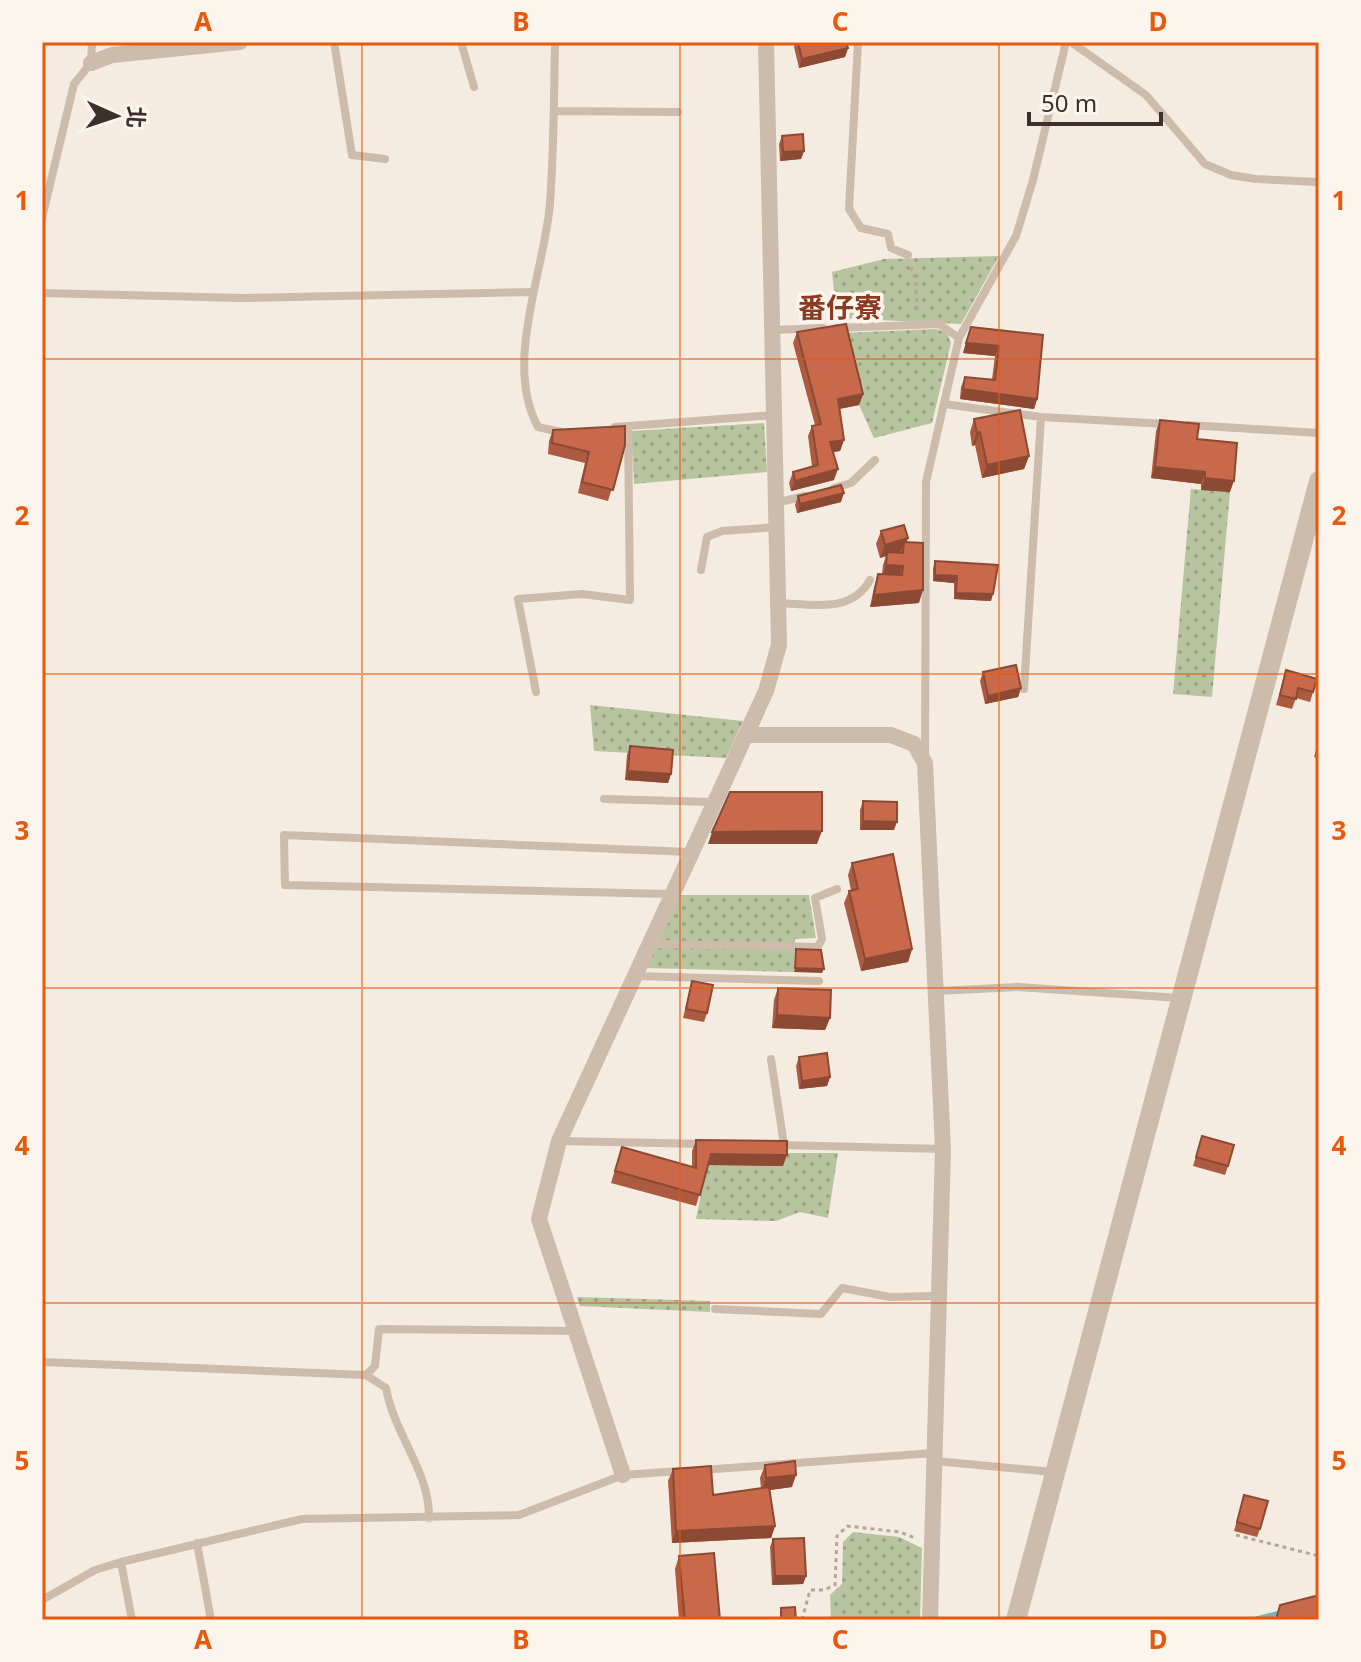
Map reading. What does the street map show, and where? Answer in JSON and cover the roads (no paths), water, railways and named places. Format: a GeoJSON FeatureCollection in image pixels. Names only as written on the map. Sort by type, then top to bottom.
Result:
{"type":"FeatureCollection","features":[{"type":"Feature","properties":{"kind":"street"},"geometry":{"type":"LineString","coordinates":[[91,63],[112,55],[240,42]]}},
{"type":"Feature","properties":{"kind":"street"},"geometry":{"type":"LineString","coordinates":[[623,1475],[539,1219],[559,1141],[712,802],[766,691],[779,645],[766,42]]}},
{"type":"Feature","properties":{"kind":"street"},"geometry":{"type":"LineString","coordinates":[[1016,1620],[1184,998],[1319,481]]}},
{"type":"Feature","properties":{"kind":"street"},"geometry":{"type":"LineString","coordinates":[[746,735],[891,735],[914,744],[925,763],[943,1149],[930,1620]]}},
{"type":"Feature","properties":{"kind":"lane"},"geometry":{"type":"LineString","coordinates":[[42,218],[74,84],[91,63],[92,42]]}},
{"type":"Feature","properties":{"kind":"lane"},"geometry":{"type":"LineString","coordinates":[[334,42],[352,155],[385,159]]}},
{"type":"Feature","properties":{"kind":"lane"},"geometry":{"type":"LineString","coordinates":[[461,42],[474,87]]}},
{"type":"Feature","properties":{"kind":"lane"},"geometry":{"type":"LineString","coordinates":[[555,42],[550,207],[532,292],[526,375],[529,412],[538,427],[574,431]]}},
{"type":"Feature","properties":{"kind":"lane"},"geometry":{"type":"LineString","coordinates":[[858,42],[849,209],[861,228],[888,234],[891,248],[908,255]]}},
{"type":"Feature","properties":{"kind":"lane"},"geometry":{"type":"LineString","coordinates":[[925,763],[926,482],[959,338],[1016,236],[1068,42],[1146,95],[1205,164],[1231,175],[1256,179],[1319,182]]}},
{"type":"Feature","properties":{"kind":"lane"},"geometry":{"type":"LineString","coordinates":[[554,111],[678,112]]}},
{"type":"Feature","properties":{"kind":"lane"},"geometry":{"type":"LineString","coordinates":[[42,293],[242,298],[532,292]]}},
{"type":"Feature","properties":{"kind":"lane"},"geometry":{"type":"LineString","coordinates":[[772,330],[939,324],[959,338]]}},
{"type":"Feature","properties":{"kind":"lane"},"geometry":{"type":"LineString","coordinates":[[944,404],[1041,417],[1319,433]]}},
{"type":"Feature","properties":{"kind":"lane"},"geometry":{"type":"LineString","coordinates":[[601,428],[774,415]]}},
{"type":"Feature","properties":{"kind":"lane"},"geometry":{"type":"LineString","coordinates":[[1024,689],[1041,417]]}},
{"type":"Feature","properties":{"kind":"lane"},"geometry":{"type":"LineString","coordinates":[[536,692],[518,599],[582,594],[630,600],[628,426]]}},
{"type":"Feature","properties":{"kind":"lane"},"geometry":{"type":"LineString","coordinates":[[775,503],[851,483],[875,460]]}},
{"type":"Feature","properties":{"kind":"lane"},"geometry":{"type":"LineString","coordinates":[[701,570],[707,537],[722,531],[776,527]]}},
{"type":"Feature","properties":{"kind":"lane"},"geometry":{"type":"LineString","coordinates":[[778,603],[837,605],[851,602],[864,591],[870,580]]}},
{"type":"Feature","properties":{"kind":"lane"},"geometry":{"type":"LineString","coordinates":[[604,799],[712,802]]}},
{"type":"Feature","properties":{"kind":"lane"},"geometry":{"type":"LineString","coordinates":[[670,894],[285,885],[284,835],[689,852]]}},
{"type":"Feature","properties":{"kind":"lane"},"geometry":{"type":"LineString","coordinates":[[647,944],[818,947],[822,939],[815,898],[837,889]]}},
{"type":"Feature","properties":{"kind":"lane"},"geometry":{"type":"LineString","coordinates":[[633,976],[819,981]]}},
{"type":"Feature","properties":{"kind":"lane"},"geometry":{"type":"LineString","coordinates":[[937,991],[1018,987],[1184,998]]}},
{"type":"Feature","properties":{"kind":"lane"},"geometry":{"type":"LineString","coordinates":[[771,1059],[784,1145]]}},
{"type":"Feature","properties":{"kind":"lane"},"geometry":{"type":"LineString","coordinates":[[559,1141],[724,1144]]}},
{"type":"Feature","properties":{"kind":"lane"},"geometry":{"type":"LineString","coordinates":[[769,1145],[943,1149]]}},
{"type":"Feature","properties":{"kind":"lane"},"geometry":{"type":"LineString","coordinates":[[715,1309],[821,1314],[842,1288],[890,1297],[938,1296]]}},
{"type":"Feature","properties":{"kind":"lane"},"geometry":{"type":"LineString","coordinates":[[366,1375],[375,1366],[379,1329],[576,1331]]}},
{"type":"Feature","properties":{"kind":"lane"},"geometry":{"type":"LineString","coordinates":[[42,1362],[366,1375],[386,1388],[391,1416],[414,1459],[429,1501],[429,1518]]}},
{"type":"Feature","properties":{"kind":"lane"},"geometry":{"type":"LineString","coordinates":[[42,1600],[95,1570],[302,1519],[519,1515],[623,1475],[934,1457],[1054,1472]]}},
{"type":"Feature","properties":{"kind":"lane"},"geometry":{"type":"LineString","coordinates":[[197,1543],[211,1620]]}},
{"type":"Feature","properties":{"kind":"lane"},"geometry":{"type":"LineString","coordinates":[[121,1562],[132,1620]]}},
{"type":"Feature","properties":{"kind":"waterway"},"geometry":{"type":"LineString","coordinates":[[1253,1620],[1283,1612]]}},
{"type":"Feature","properties":{"kind":"district","name":"番仔寮"},"geometry":{"type":"Point","coordinates":[840,308]}}]}
